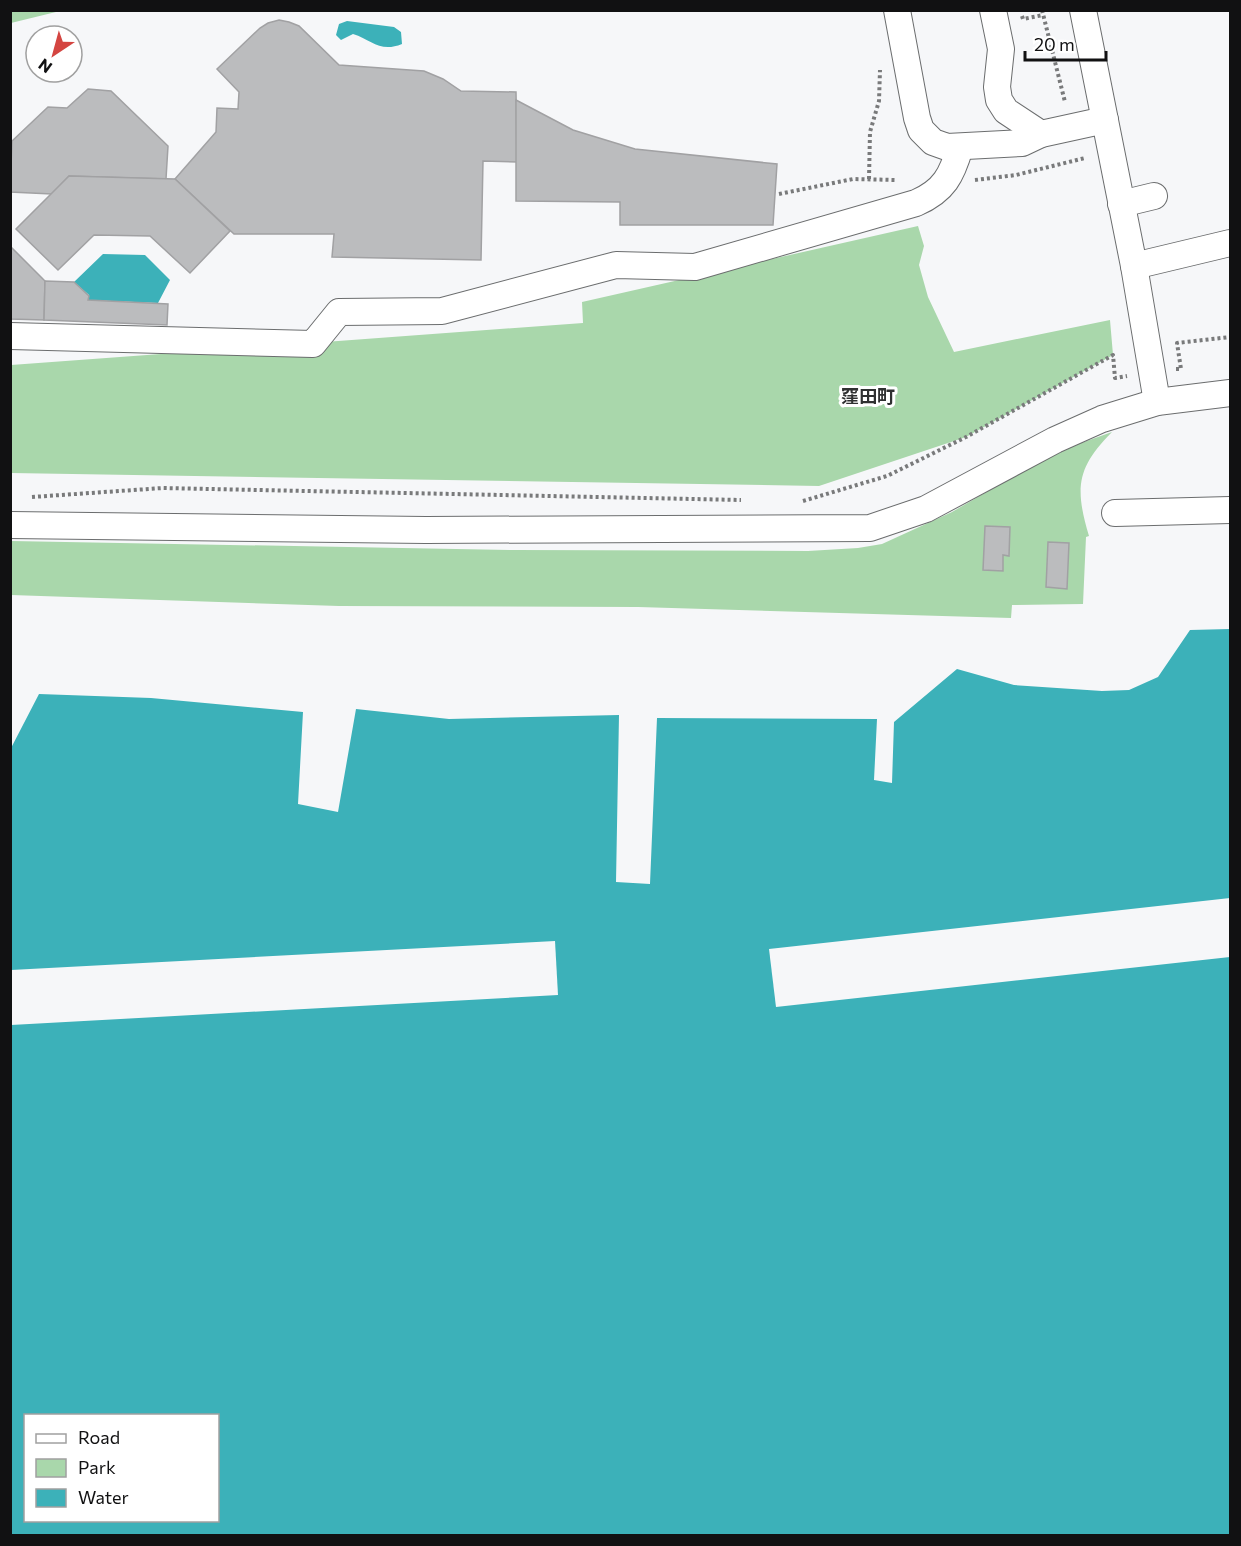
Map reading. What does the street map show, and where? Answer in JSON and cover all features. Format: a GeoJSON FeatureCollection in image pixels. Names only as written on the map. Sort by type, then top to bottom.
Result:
{"type":"FeatureCollection","features":[{"type":"Feature","properties":{"kind":"street"},"geometry":{"type":"LineString","coordinates":[[897,10],[921,130],[933,142],[947,147],[1022,143],[1041,134],[1105,120]]}},
{"type":"Feature","properties":{"kind":"street"},"geometry":{"type":"LineString","coordinates":[[993,10],[1001,49],[997,87],[999,100],[1006,111],[1041,134]]}},
{"type":"Feature","properties":{"kind":"street"},"geometry":{"type":"LineString","coordinates":[[1083,10],[1134,266],[1157,402]]}},
{"type":"Feature","properties":{"kind":"street"},"geometry":{"type":"LineString","coordinates":[[10,336],[313,344],[339,312],[442,311],[616,265],[695,267],[916,203],[934,194],[947,180],[960,147]]}},
{"type":"Feature","properties":{"kind":"street"},"geometry":{"type":"LineString","coordinates":[[1121,204],[1154,196]]}},
{"type":"Feature","properties":{"kind":"street"},"geometry":{"type":"LineString","coordinates":[[1134,266],[1230,243]]}},
{"type":"Feature","properties":{"kind":"street"},"geometry":{"type":"LineString","coordinates":[[10,525],[426,530],[870,528],[926,509],[1055,440],[1102,419],[1157,402],[1230,393]]}},
{"type":"Feature","properties":{"kind":"street"},"geometry":{"type":"LineString","coordinates":[[1115,513],[1230,510]]}},
{"type":"Feature","properties":{"kind":"path"},"geometry":{"type":"LineString","coordinates":[[1021,10],[1023,19],[1042,13],[1065,103]]}},
{"type":"Feature","properties":{"kind":"path"},"geometry":{"type":"LineString","coordinates":[[869,179],[870,132],[879,101],[878,60]]}},
{"type":"Feature","properties":{"kind":"path"},"geometry":{"type":"LineString","coordinates":[[779,194],[853,179],[901,180]]}},
{"type":"Feature","properties":{"kind":"path"},"geometry":{"type":"LineString","coordinates":[[802,501],[887,476],[966,437],[1113,355],[1115,378],[1153,374],[1181,369],[1177,343],[1230,337]]}},
{"type":"Feature","properties":{"kind":"path"},"geometry":{"type":"LineString","coordinates":[[22,497],[163,488],[743,500]]}},
{"type":"Feature","properties":{"kind":"green space"},"geometry":{"type":"Polygon","coordinates":[[[11,10],[60,10],[60,11],[11,23],[11,10]]]}},
{"type":"Feature","properties":{"kind":"green space"},"geometry":{"type":"Polygon","coordinates":[[[918,226],[924,246],[919,265],[928,297],[954,352],[1110,320],[1113,355],[966,437],[819,486],[11,473],[11,365],[583,323],[582,302],[918,226]]]}},
{"type":"Feature","properties":{"kind":"green space"},"geometry":{"type":"Polygon","coordinates":[[[1112,432],[1091,457],[1082,480],[1082,505],[1089,536],[1086,537],[1083,604],[1012,605],[1011,618],[638,607],[339,606],[11,595],[11,541],[514,550],[808,551],[858,548],[882,544],[952,512],[1035,464],[1112,432]]]}},
{"type":"Feature","properties":{"kind":"water"},"geometry":{"type":"Polygon","coordinates":[[[347,21],[394,27],[401,32],[402,44],[388,47],[376,45],[353,34],[341,40],[336,35],[339,24],[347,21]]]}},
{"type":"Feature","properties":{"kind":"water"},"geometry":{"type":"Polygon","coordinates":[[[103,254],[145,255],[170,280],[158,303],[88,300],[89,295],[74,282],[103,254]]]}},
{"type":"Feature","properties":{"kind":"water"},"geometry":{"type":"Polygon","coordinates":[[[1230,629],[1230,1535],[11,1535],[10,750],[39,694],[151,698],[303,712],[298,804],[338,812],[356,709],[449,719],[619,715],[616,882],[650,884],[657,718],[877,719],[874,780],[892,783],[894,722],[957,669],[1014,685],[1102,691],[1129,690],[1158,677],[1190,630],[1230,629]]]}},
{"type":"Feature","properties":{"kind":"pier"},"geometry":{"type":"Polygon","coordinates":[[[1230,898],[1230,957],[776,1007],[769,949],[1230,898]]]}},
{"type":"Feature","properties":{"kind":"pier"},"geometry":{"type":"Polygon","coordinates":[[[555,941],[558,995],[11,1025],[11,970],[555,941]]]}},
{"type":"Feature","properties":{"kind":"building"},"geometry":{"type":"Polygon","coordinates":[[[279,20],[299,26],[339,65],[424,71],[443,79],[461,91],[516,92],[517,162],[483,161],[481,260],[332,257],[334,234],[234,234],[175,179],[216,132],[217,108],[238,109],[239,92],[217,69],[260,28],[279,20]]]}},
{"type":"Feature","properties":{"kind":"building"},"geometry":{"type":"Polygon","coordinates":[[[88,89],[111,91],[168,146],[166,179],[69,176],[52,194],[10,192],[12,141],[48,107],[67,108],[88,89]]]}},
{"type":"Feature","properties":{"kind":"building"},"geometry":{"type":"Polygon","coordinates":[[[516,100],[573,130],[635,149],[777,164],[773,225],[620,225],[620,202],[516,201],[516,100]]]}},
{"type":"Feature","properties":{"kind":"building"},"geometry":{"type":"Polygon","coordinates":[[[69,176],[175,179],[230,231],[190,273],[150,236],[94,235],[58,270],[16,229],[69,176]]]}},
{"type":"Feature","properties":{"kind":"building"},"geometry":{"type":"Polygon","coordinates":[[[10,246],[45,281],[44,320],[10,319],[10,246]]]}},
{"type":"Feature","properties":{"kind":"building"},"geometry":{"type":"Polygon","coordinates":[[[45,281],[74,282],[89,296],[88,300],[168,304],[167,325],[44,320],[45,281]]]}},
{"type":"Feature","properties":{"kind":"building"},"geometry":{"type":"Polygon","coordinates":[[[985,526],[1010,527],[1009,556],[1003,555],[1003,571],[983,570],[985,526]]]}},
{"type":"Feature","properties":{"kind":"building"},"geometry":{"type":"Polygon","coordinates":[[[1048,542],[1069,543],[1067,589],[1046,587],[1048,542]]]}},
{"type":"Feature","properties":{"kind":"district","name":"窪田町"},"geometry":{"type":"Point","coordinates":[868,397]}}]}
